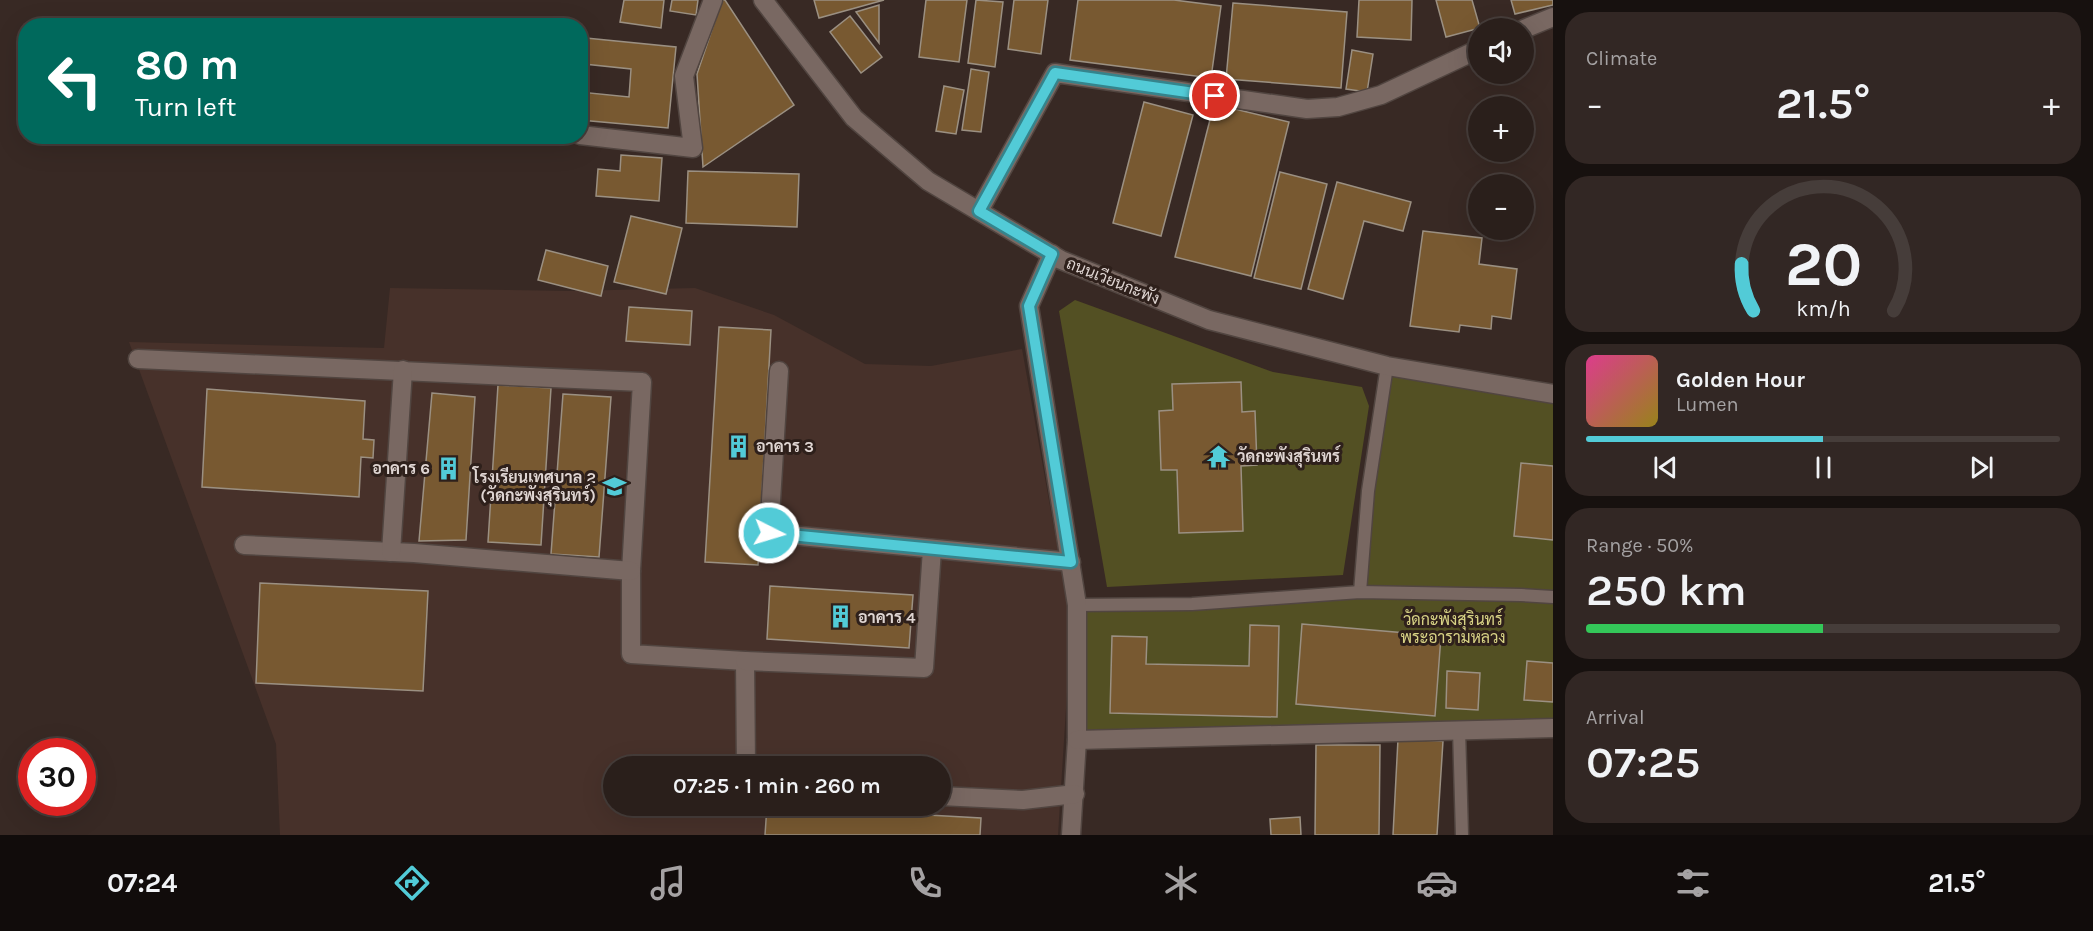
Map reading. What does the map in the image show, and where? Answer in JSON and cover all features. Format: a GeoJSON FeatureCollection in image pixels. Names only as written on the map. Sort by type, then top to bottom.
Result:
{"type":"FeatureCollection","features":[{"type":"Feature","properties":{"kind":"street"},"geometry":{"type":"LineString","coordinates":[[588,136],[693,148],[684,76],[713,0]]}},
{"type":"Feature","properties":{"kind":"street","name":"ถนนเวียนกะพัง"},"geometry":{"type":"LineString","coordinates":[[764,0],[854,118],[928,180],[1052,254],[1209,320],[1387,366],[1553,394]]}},
{"type":"Feature","properties":{"kind":"street"},"geometry":{"type":"LineString","coordinates":[[1534,25],[1553,17]]}},
{"type":"Feature","properties":{"kind":"street"},"geometry":{"type":"LineString","coordinates":[[979,211],[1055,73],[1307,109],[1338,107],[1381,95],[1468,54]]}},
{"type":"Feature","properties":{"kind":"street"},"geometry":{"type":"LineString","coordinates":[[1052,254],[1029,306],[1077,605],[1077,740],[1071,835]]}},
{"type":"Feature","properties":{"kind":"street"},"geometry":{"type":"LineString","coordinates":[[138,359],[642,382],[631,571],[631,654],[924,668],[932,549]]}},
{"type":"Feature","properties":{"kind":"street"},"geometry":{"type":"LineString","coordinates":[[391,552],[402,370]]}},
{"type":"Feature","properties":{"kind":"street"},"geometry":{"type":"LineString","coordinates":[[779,371],[769,533],[1071,562]]}},
{"type":"Feature","properties":{"kind":"street"},"geometry":{"type":"LineString","coordinates":[[244,545],[391,552],[631,571]]}},
{"type":"Feature","properties":{"kind":"street"},"geometry":{"type":"LineString","coordinates":[[746,661],[746,756]]}},
{"type":"Feature","properties":{"kind":"street"},"geometry":{"type":"LineString","coordinates":[[1077,740],[1553,728]]}},
{"type":"Feature","properties":{"kind":"street"},"geometry":{"type":"LineString","coordinates":[[951,797],[1023,800],[1075,794]]}},
{"type":"Feature","properties":{"kind":"lane"},"geometry":{"type":"LineString","coordinates":[[1360,592],[1368,491],[1387,366]]}},
{"type":"Feature","properties":{"kind":"lane"},"geometry":{"type":"LineString","coordinates":[[1077,605],[1192,604],[1360,592],[1553,597]]}},
{"type":"Feature","properties":{"kind":"lane"},"geometry":{"type":"LineString","coordinates":[[1459,729],[1462,835]]}},
{"type":"Feature","properties":{"kind":"shaded area","name":"โรงเรียนเทศบาล 2 (วัดกะพังสุรินทร์)"},"geometry":{"type":"Polygon","coordinates":[[[390,288],[572,291],[695,288],[774,315],[865,364],[931,366],[1022,349],[1068,607],[1068,677],[1058,835],[280,835],[276,744],[129,342],[384,348],[390,288]]]}},
{"type":"Feature","properties":{"kind":"green space"},"geometry":{"type":"Polygon","coordinates":[[[1075,300],[1273,372],[1362,387],[1369,406],[1343,575],[1107,587],[1059,311],[1075,300]]]}},
{"type":"Feature","properties":{"kind":"green space","name":"วัดกะพังสุรินทร์ พระอารามหลวง"},"geometry":{"type":"Polygon","coordinates":[[[1387,366],[1553,390],[1553,728],[1077,740],[1077,605],[1360,592],[1387,366]]]}},
{"type":"Feature","properties":{"kind":"building"},"geometry":{"type":"Polygon","coordinates":[[[624,0],[664,0],[661,28],[620,22],[624,0]]]}},
{"type":"Feature","properties":{"kind":"building"},"geometry":{"type":"Polygon","coordinates":[[[672,0],[698,0],[696,15],[670,11],[672,0]]]}},
{"type":"Feature","properties":{"kind":"building"},"geometry":{"type":"Polygon","coordinates":[[[722,0],[725,0],[794,105],[703,167],[697,74],[722,0]]]}},
{"type":"Feature","properties":{"kind":"building"},"geometry":{"type":"Polygon","coordinates":[[[814,0],[884,0],[819,18],[814,0]]]}},
{"type":"Feature","properties":{"kind":"building"},"geometry":{"type":"Polygon","coordinates":[[[926,0],[967,0],[959,62],[919,57],[926,0]]]}},
{"type":"Feature","properties":{"kind":"building"},"geometry":{"type":"Polygon","coordinates":[[[976,0],[1003,2],[995,67],[968,63],[976,0]]]}},
{"type":"Feature","properties":{"kind":"building"},"geometry":{"type":"Polygon","coordinates":[[[1014,0],[1048,0],[1041,54],[1008,49],[1014,0]]]}},
{"type":"Feature","properties":{"kind":"building"},"geometry":{"type":"Polygon","coordinates":[[[1078,0],[1174,0],[1221,6],[1211,78],[1070,60],[1078,0]]]}},
{"type":"Feature","properties":{"kind":"building"},"geometry":{"type":"Polygon","coordinates":[[[1359,0],[1412,0],[1411,40],[1357,37],[1359,0]]]}},
{"type":"Feature","properties":{"kind":"building"},"geometry":{"type":"Polygon","coordinates":[[[1436,0],[1472,0],[1477,18],[1468,18],[1468,31],[1446,37],[1436,0]]]}},
{"type":"Feature","properties":{"kind":"building"},"geometry":{"type":"Polygon","coordinates":[[[1511,0],[1553,0],[1553,5],[1515,14],[1511,0]]]}},
{"type":"Feature","properties":{"kind":"building"},"geometry":{"type":"Polygon","coordinates":[[[1233,3],[1347,12],[1341,88],[1226,79],[1233,3]]]}},
{"type":"Feature","properties":{"kind":"building"},"geometry":{"type":"Polygon","coordinates":[[[879,5],[879,43],[856,12],[879,5]]]}},
{"type":"Feature","properties":{"kind":"building"},"geometry":{"type":"Polygon","coordinates":[[[850,16],[882,57],[861,73],[830,32],[850,16]]]}},
{"type":"Feature","properties":{"kind":"building"},"geometry":{"type":"Polygon","coordinates":[[[588,38],[676,47],[668,128],[588,121],[588,93],[629,97],[631,69],[588,64],[588,38]]]}},
{"type":"Feature","properties":{"kind":"building"},"geometry":{"type":"Polygon","coordinates":[[[1352,50],[1373,54],[1367,92],[1346,89],[1352,50]]]}},
{"type":"Feature","properties":{"kind":"building"},"geometry":{"type":"Polygon","coordinates":[[[971,69],[989,72],[981,132],[962,130],[971,69]]]}},
{"type":"Feature","properties":{"kind":"building"},"geometry":{"type":"Polygon","coordinates":[[[944,86],[964,90],[956,134],[936,131],[944,86]]]}},
{"type":"Feature","properties":{"kind":"building"},"geometry":{"type":"Polygon","coordinates":[[[1144,102],[1193,115],[1161,236],[1113,223],[1144,102]]]}},
{"type":"Feature","properties":{"kind":"building"},"geometry":{"type":"Polygon","coordinates":[[[1214,104],[1289,122],[1251,276],[1175,257],[1214,104]]]}},
{"type":"Feature","properties":{"kind":"building"},"geometry":{"type":"Polygon","coordinates":[[[621,155],[662,158],[659,201],[596,196],[598,169],[620,171],[621,155]]]}},
{"type":"Feature","properties":{"kind":"building"},"geometry":{"type":"Polygon","coordinates":[[[688,171],[799,174],[797,227],[686,223],[688,171]]]}},
{"type":"Feature","properties":{"kind":"building"},"geometry":{"type":"Polygon","coordinates":[[[1280,172],[1327,184],[1301,289],[1254,278],[1280,172]]]}},
{"type":"Feature","properties":{"kind":"building"},"geometry":{"type":"Polygon","coordinates":[[[1337,182],[1411,202],[1403,231],[1364,221],[1343,299],[1308,289],[1337,182]]]}},
{"type":"Feature","properties":{"kind":"building"},"geometry":{"type":"Polygon","coordinates":[[[631,216],[682,228],[666,294],[614,282],[631,216]]]}},
{"type":"Feature","properties":{"kind":"building"},"geometry":{"type":"Polygon","coordinates":[[[1423,231],[1468,236],[1468,240],[1482,240],[1479,264],[1517,269],[1511,319],[1492,316],[1491,329],[1460,325],[1459,332],[1410,326],[1423,231]]]}},
{"type":"Feature","properties":{"kind":"building"},"geometry":{"type":"Polygon","coordinates":[[[546,250],[608,266],[601,296],[538,280],[546,250]]]}},
{"type":"Feature","properties":{"kind":"building"},"geometry":{"type":"Polygon","coordinates":[[[629,307],[692,311],[690,345],[626,341],[629,307]]]}},
{"type":"Feature","properties":{"kind":"building","name":"อาคาร 3"},"geometry":{"type":"Polygon","coordinates":[[[719,327],[771,330],[758,565],[705,562],[719,327]]]}},
{"type":"Feature","properties":{"kind":"building"},"geometry":{"type":"Polygon","coordinates":[[[1241,382],[1242,412],[1255,411],[1257,465],[1241,466],[1243,531],[1179,533],[1177,470],[1161,470],[1159,411],[1173,410],[1172,384],[1241,382]]]}},
{"type":"Feature","properties":{"kind":"building"},"geometry":{"type":"Polygon","coordinates":[[[498,385],[551,388],[541,545],[488,542],[498,385]]]}},
{"type":"Feature","properties":{"kind":"building"},"geometry":{"type":"Polygon","coordinates":[[[207,389],[365,401],[363,439],[374,440],[373,458],[361,457],[359,497],[202,487],[207,389]]]}},
{"type":"Feature","properties":{"kind":"building","name":"อาคาร 6"},"geometry":{"type":"Polygon","coordinates":[[[432,393],[475,397],[466,540],[419,541],[432,393]]]}},
{"type":"Feature","properties":{"kind":"building"},"geometry":{"type":"Polygon","coordinates":[[[563,394],[611,397],[599,557],[551,554],[563,394]]]}},
{"type":"Feature","properties":{"kind":"building"},"geometry":{"type":"Polygon","coordinates":[[[1521,463],[1553,466],[1553,540],[1514,536],[1521,463]]]}},
{"type":"Feature","properties":{"kind":"building"},"geometry":{"type":"Polygon","coordinates":[[[260,583],[428,591],[423,691],[256,683],[260,583]]]}},
{"type":"Feature","properties":{"kind":"building","name":"อาคาร 4"},"geometry":{"type":"Polygon","coordinates":[[[770,586],[913,595],[909,648],[767,639],[770,586]]]}},
{"type":"Feature","properties":{"kind":"building"},"geometry":{"type":"Polygon","coordinates":[[[1302,624],[1441,636],[1435,716],[1296,704],[1302,624]]]}},
{"type":"Feature","properties":{"kind":"building"},"geometry":{"type":"Polygon","coordinates":[[[1250,625],[1279,626],[1277,717],[1110,713],[1112,636],[1147,637],[1146,664],[1249,666],[1250,625]]]}},
{"type":"Feature","properties":{"kind":"building"},"geometry":{"type":"Polygon","coordinates":[[[1527,661],[1553,663],[1553,702],[1524,700],[1527,661]]]}},
{"type":"Feature","properties":{"kind":"building"},"geometry":{"type":"Polygon","coordinates":[[[1447,671],[1480,673],[1478,710],[1446,708],[1447,671]]]}},
{"type":"Feature","properties":{"kind":"building"},"geometry":{"type":"Polygon","coordinates":[[[1398,739],[1443,741],[1437,835],[1393,835],[1398,739]]]}},
{"type":"Feature","properties":{"kind":"building"},"geometry":{"type":"Polygon","coordinates":[[[1316,745],[1380,745],[1379,835],[1315,835],[1316,745]]]}},
{"type":"Feature","properties":{"kind":"building"},"geometry":{"type":"Polygon","coordinates":[[[766,816],[981,818],[980,835],[765,835],[766,816]]]}},
{"type":"Feature","properties":{"kind":"building"},"geometry":{"type":"Polygon","coordinates":[[[1300,817],[1301,835],[1271,835],[1270,819],[1300,817]]]}},
{"type":"Feature","properties":{"kind":"place","name":"อาคาร 3"},"geometry":{"type":"Point","coordinates":[738,446]}},
{"type":"Feature","properties":{"kind":"place","name":"วัดกะพังสุรินทร์"},"geometry":{"type":"Point","coordinates":[1219,456]}},
{"type":"Feature","properties":{"kind":"place","name":"อาคาร 6"},"geometry":{"type":"Point","coordinates":[448,468]}},
{"type":"Feature","properties":{"kind":"place","name":"โรงเรียนเทศบาล 2 (วัดกะพังสุรินทร์)"},"geometry":{"type":"Point","coordinates":[614,486]}},
{"type":"Feature","properties":{"kind":"place","name":"อาคาร 4"},"geometry":{"type":"Point","coordinates":[840,617]}},
{"type":"Feature","properties":{"kind":"route"},"geometry":{"type":"LineString","coordinates":[[769,533],[1071,562],[1029,306],[1052,254],[979,211],[1055,73],[1215,96]]}}]}
